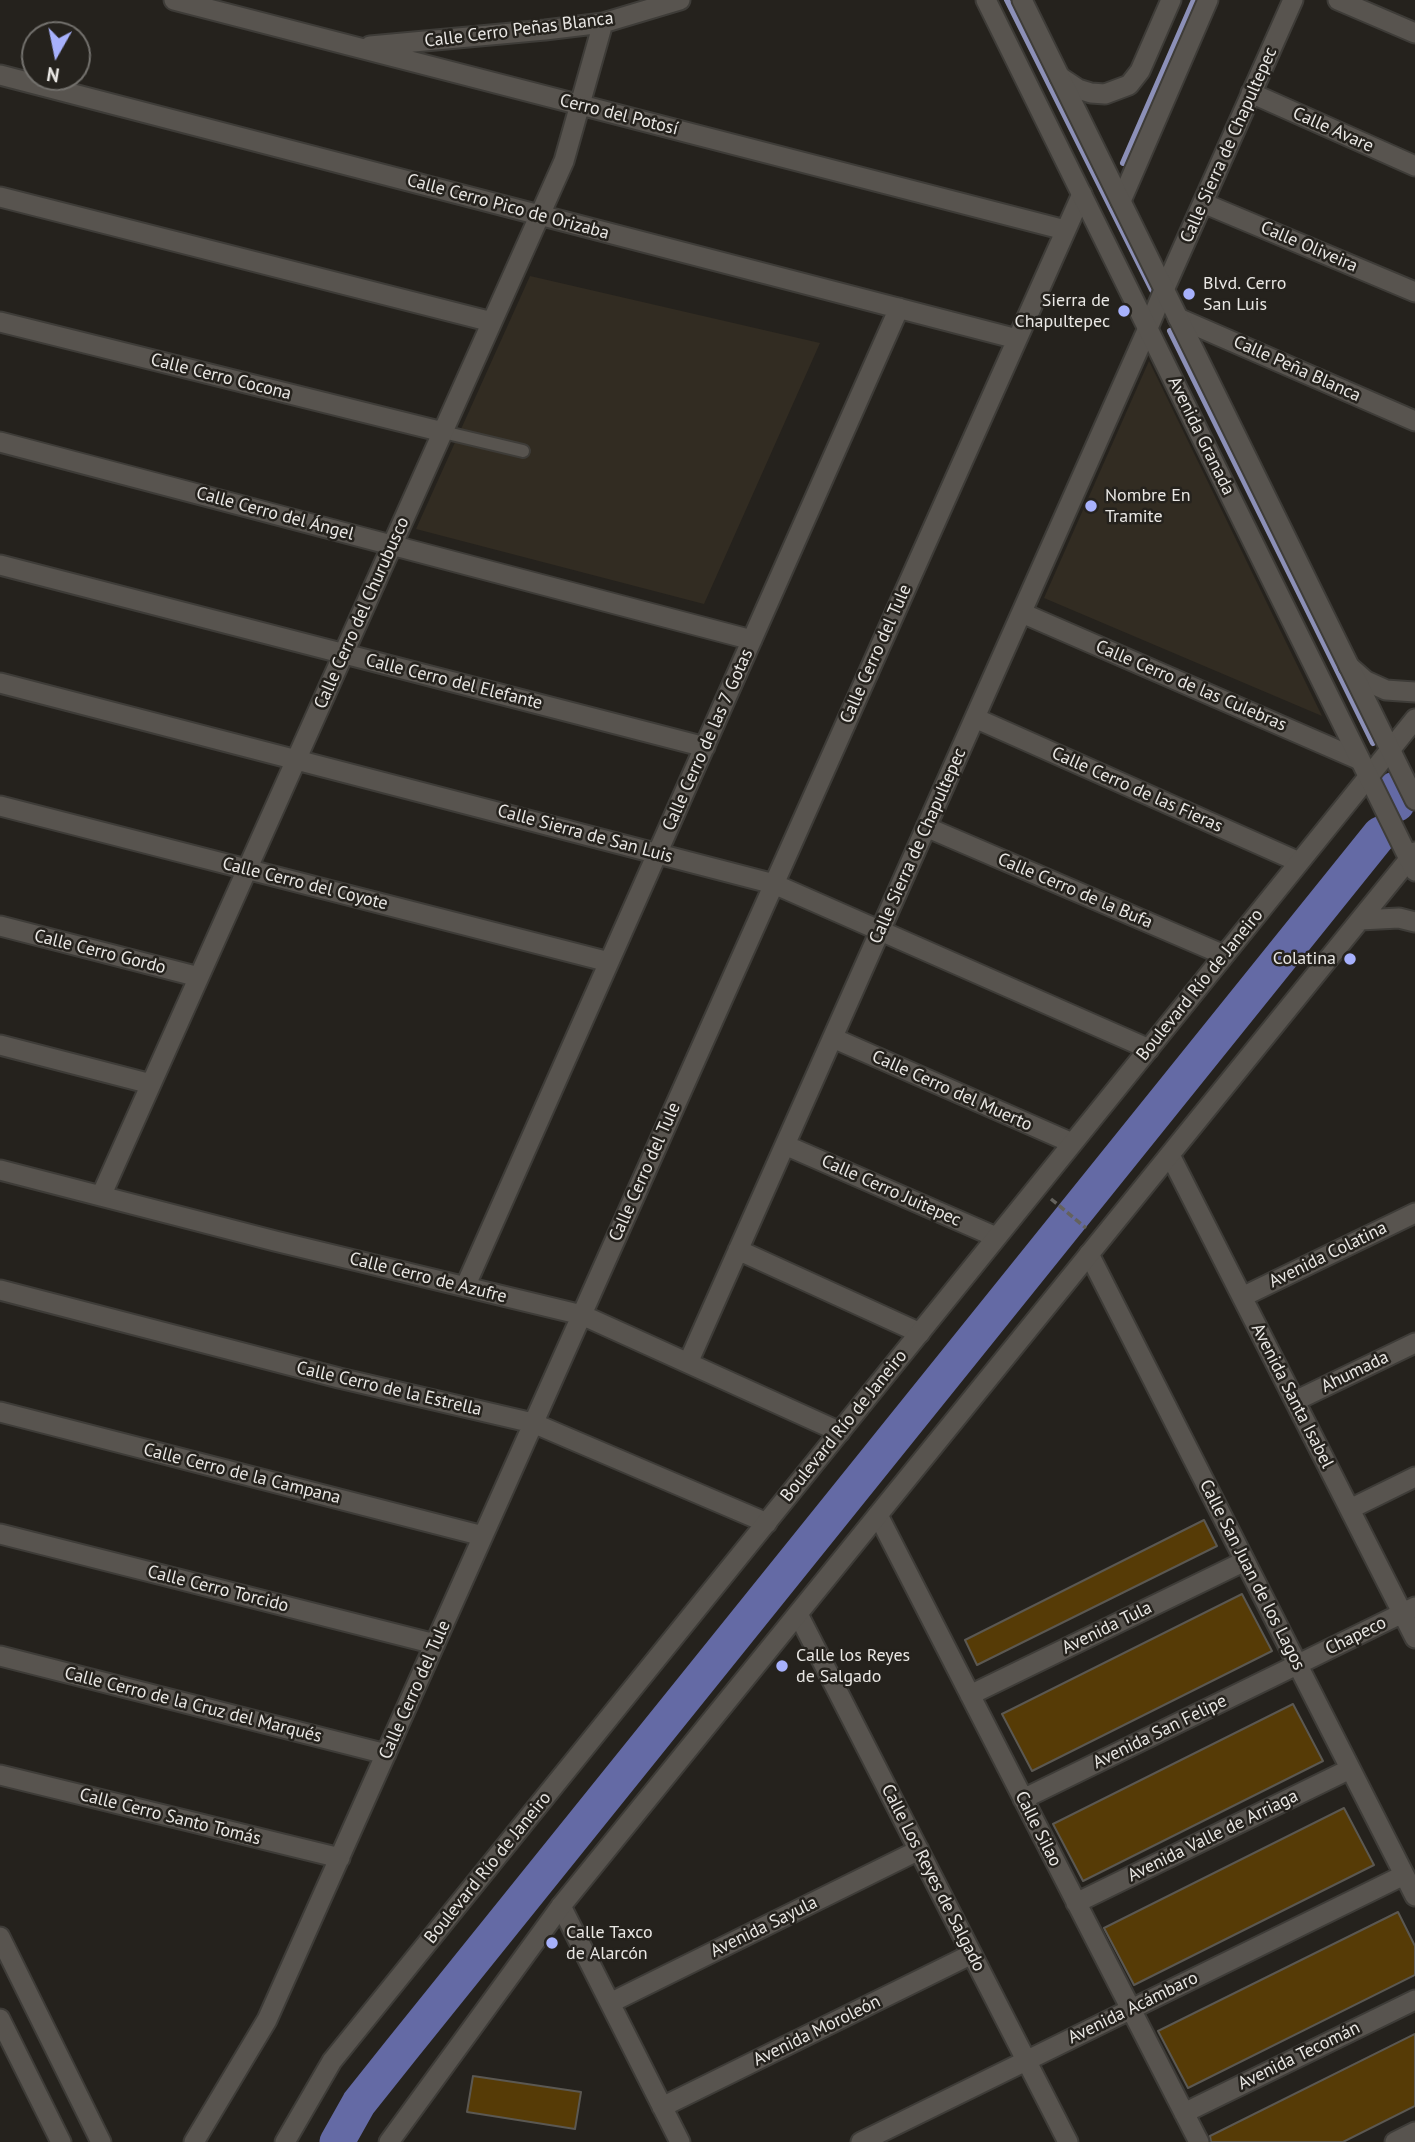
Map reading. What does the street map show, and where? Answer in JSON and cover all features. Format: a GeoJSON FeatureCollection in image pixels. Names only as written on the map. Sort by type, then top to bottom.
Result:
{"type":"FeatureCollection","features":[{"type":"Feature","properties":{"kind":"street","name":"Cerro del Potosí"},"geometry":{"type":"LineString","coordinates":[[174,0],[200,4],[355,47],[1065,230]]}},
{"type":"Feature","properties":{"kind":"street","name":"Calle Cerro Peñas Blanca"},"geometry":{"type":"LineString","coordinates":[[355,47],[603,23],[680,0]]}},
{"type":"Feature","properties":{"kind":"street","name":"Avenida Granada"},"geometry":{"type":"LineString","coordinates":[[986,0],[1364,768],[1413,861]]}},
{"type":"Feature","properties":{"kind":"street","name":"Avenida Granada"},"geometry":{"type":"LineString","coordinates":[[1022,0],[1415,800]]}},
{"type":"Feature","properties":{"kind":"street"},"geometry":{"type":"LineString","coordinates":[[1060,77],[1078,89],[1091,93],[1105,94],[1129,85],[1140,71],[1171,0]]}},
{"type":"Feature","properties":{"kind":"street"},"geometry":{"type":"LineString","coordinates":[[1121,201],[1208,0]]}},
{"type":"Feature","properties":{"kind":"street","name":"Calle Sierra de Chapultepec"},"geometry":{"type":"LineString","coordinates":[[688,1363],[1293,0]]}},
{"type":"Feature","properties":{"kind":"street"},"geometry":{"type":"LineString","coordinates":[[1338,0],[1415,33]]}},
{"type":"Feature","properties":{"kind":"street","name":"Calle Cerro del Churubusco"},"geometry":{"type":"LineString","coordinates":[[101,1196],[564,161],[603,23]]}},
{"type":"Feature","properties":{"kind":"street","name":"Calle Cerro Pico de Orizaba"},"geometry":{"type":"LineString","coordinates":[[0,75],[1017,339]]}},
{"type":"Feature","properties":{"kind":"street","name":"Calle Avare"},"geometry":{"type":"LineString","coordinates":[[1251,93],[1415,166]]}},
{"type":"Feature","properties":{"kind":"street","name":"Calle Cerro del Tule"},"geometry":{"type":"LineString","coordinates":[[194,2142],[267,2020],[1082,194]]}},
{"type":"Feature","properties":{"kind":"street"},"geometry":{"type":"LineString","coordinates":[[0,197],[492,322]]}},
{"type":"Feature","properties":{"kind":"street","name":"Calle Oliveira"},"geometry":{"type":"LineString","coordinates":[[1203,203],[1415,292]]}},
{"type":"Feature","properties":{"kind":"street","name":"Calle Cerro de las 7 Gotas"},"geometry":{"type":"LineString","coordinates":[[465,1287],[899,309]]}},
{"type":"Feature","properties":{"kind":"street","name":"Calle Peña Blanca"},"geometry":{"type":"LineString","coordinates":[[1178,318],[1415,421]]}},
{"type":"Feature","properties":{"kind":"street","name":"Calle Cerro Cocona"},"geometry":{"type":"LineString","coordinates":[[0,322],[443,432]]}},
{"type":"Feature","properties":{"kind":"street","name":"Calle Cerro del Ángel"},"geometry":{"type":"LineString","coordinates":[[0,442],[752,640]]}},
{"type":"Feature","properties":{"kind":"street","name":"Calle Cerro del Elefante"},"geometry":{"type":"LineString","coordinates":[[0,565],[705,747]]}},
{"type":"Feature","properties":{"kind":"street","name":"Calle Cerro de las Culebras"},"geometry":{"type":"LineString","coordinates":[[1022,613],[1364,768]]}},
{"type":"Feature","properties":{"kind":"street"},"geometry":{"type":"LineString","coordinates":[[1349,666],[1366,681],[1386,690],[1415,692]]}},
{"type":"Feature","properties":{"kind":"street","name":"Calle Sierra de San Luis"},"geometry":{"type":"LineString","coordinates":[[0,683],[774,884],[1149,1049]]}},
{"type":"Feature","properties":{"kind":"street","name":"Calle Cerro de las Fieras"},"geometry":{"type":"LineString","coordinates":[[975,718],[1299,862]]}},
{"type":"Feature","properties":{"kind":"street","name":"Boulevard Río de Janeiro"},"geometry":{"type":"LineString","coordinates":[[285,2142],[332,2061],[1299,862],[1364,768],[1390,749],[1415,719]]}},
{"type":"Feature","properties":{"kind":"street","name":"Calle Cerro del Coyote"},"geometry":{"type":"LineString","coordinates":[[0,806],[609,962]]}},
{"type":"Feature","properties":{"kind":"street","name":"Calle Cerro de la Bufa"},"geometry":{"type":"LineString","coordinates":[[926,827],[1224,955]]}},
{"type":"Feature","properties":{"kind":"street"},"geometry":{"type":"LineString","coordinates":[[389,2142],[561,1906],[1360,920],[1413,861]]}},
{"type":"Feature","properties":{"kind":"street"},"geometry":{"type":"LineString","coordinates":[[1360,920],[1399,918],[1415,922]]}},
{"type":"Feature","properties":{"kind":"street","name":"Calle Cerro Gordo"},"geometry":{"type":"LineString","coordinates":[[0,926],[200,977]]}},
{"type":"Feature","properties":{"kind":"street","name":"Calle Cerro del Muerto"},"geometry":{"type":"LineString","coordinates":[[833,1038],[1072,1143]]}},
{"type":"Feature","properties":{"kind":"street"},"geometry":{"type":"LineString","coordinates":[[0,1045],[151,1084]]}},
{"type":"Feature","properties":{"kind":"street","name":"Calle Cerro Juitepec"},"geometry":{"type":"LineString","coordinates":[[785,1145],[996,1237]]}},
{"type":"Feature","properties":{"kind":"street","name":"Avenida Santa Isabel"},"geometry":{"type":"LineString","coordinates":[[1170,1155],[1350,1509],[1409,1610],[1415,1637]]}},
{"type":"Feature","properties":{"kind":"street","name":"Calle Cerro de Azufre"},"geometry":{"type":"LineString","coordinates":[[0,1170],[582,1315],[839,1432]]}},
{"type":"Feature","properties":{"kind":"street","name":"Avenida Colatina"},"geometry":{"type":"LineString","coordinates":[[1242,1297],[1415,1213]]}},
{"type":"Feature","properties":{"kind":"street","name":"Calle San Juan de los Lagos"},"geometry":{"type":"LineString","coordinates":[[1095,1247],[1245,1561],[1415,1896]]}},
{"type":"Feature","properties":{"kind":"street"},"geometry":{"type":"LineString","coordinates":[[738,1250],[919,1333]]}},
{"type":"Feature","properties":{"kind":"street","name":"Calle Cerro de la Estrella"},"geometry":{"type":"LineString","coordinates":[[0,1290],[339,1378],[533,1423],[766,1522]]}},
{"type":"Feature","properties":{"kind":"street","name":"Ahumada"},"geometry":{"type":"LineString","coordinates":[[1295,1401],[1415,1343]]}},
{"type":"Feature","properties":{"kind":"street","name":"Calle Cerro de la Campana"},"geometry":{"type":"LineString","coordinates":[[0,1412],[483,1536]]}},
{"type":"Feature","properties":{"kind":"street"},"geometry":{"type":"LineString","coordinates":[[1350,1509],[1415,1477]]}},
{"type":"Feature","properties":{"kind":"street","name":"Calle Silao"},"geometry":{"type":"LineString","coordinates":[[877,1516],[1199,2142]]}},
{"type":"Feature","properties":{"kind":"street","name":"Calle Cerro Torcido"},"geometry":{"type":"LineString","coordinates":[[0,1534],[435,1644]]}},
{"type":"Feature","properties":{"kind":"street","name":"Avenida Tula"},"geometry":{"type":"LineString","coordinates":[[970,1695],[1245,1561]]}},
{"type":"Feature","properties":{"kind":"street","name":"Chapeco"},"geometry":{"type":"LineString","coordinates":[[1297,1665],[1409,1610]]}},
{"type":"Feature","properties":{"kind":"street","name":"Calle Los Reyes de Salgado"},"geometry":{"type":"LineString","coordinates":[[798,1614],[1068,2142]]}},
{"type":"Feature","properties":{"kind":"street","name":"Calle Cerro de la Cruz del Marqués"},"geometry":{"type":"LineString","coordinates":[[0,1656],[386,1754]]}},
{"type":"Feature","properties":{"kind":"street","name":"Avenida San Felipe"},"geometry":{"type":"LineString","coordinates":[[1023,1799],[1297,1665]]}},
{"type":"Feature","properties":{"kind":"street","name":"Avenida Valle de Arriaga"},"geometry":{"type":"LineString","coordinates":[[1076,1903],[1350,1769]]}},
{"type":"Feature","properties":{"kind":"street","name":"Calle Cerro Santo Tomás"},"geometry":{"type":"LineString","coordinates":[[0,1775],[340,1858]]}},
{"type":"Feature","properties":{"kind":"street","name":"Avenida Sayula"},"geometry":{"type":"LineString","coordinates":[[610,2003],[919,1850]]}},
{"type":"Feature","properties":{"kind":"street","name":"Avenida Acámbaro"},"geometry":{"type":"LineString","coordinates":[[861,2142],[1404,1875]]}},
{"type":"Feature","properties":{"kind":"street"},"geometry":{"type":"LineString","coordinates":[[561,1906],[680,2142]]}},
{"type":"Feature","properties":{"kind":"street"},"geometry":{"type":"LineString","coordinates":[[0,1937],[101,2142]]}},
{"type":"Feature","properties":{"kind":"street","name":"Avenida Moroleón"},"geometry":{"type":"LineString","coordinates":[[662,2107],[972,1954]]}},
{"type":"Feature","properties":{"kind":"street","name":"Avenida Tecomán"},"geometry":{"type":"LineString","coordinates":[[1184,2113],[1415,2000]]}},
{"type":"Feature","properties":{"kind":"street"},"geometry":{"type":"LineString","coordinates":[[0,2020],[61,2142]]}},
{"type":"Feature","properties":{"kind":"street"},"geometry":{"type":"LineString","coordinates":[[1395,2142],[1415,2132]]}},
{"type":"Feature","properties":{"kind":"lane"},"geometry":{"type":"LineString","coordinates":[[443,432],[523,450]]}},
{"type":"Feature","properties":{"kind":"path"},"geometry":{"type":"LineString","coordinates":[[1037,1187],[1095,1247]]}},
{"type":"Feature","properties":{"kind":"shaded area"},"geometry":{"type":"Polygon","coordinates":[[[530,276],[820,343],[704,604],[416,529],[530,276]]]}},
{"type":"Feature","properties":{"kind":"shaded area"},"geometry":{"type":"Polygon","coordinates":[[[1149,361],[1322,716],[1044,598],[1149,361]]]}},
{"type":"Feature","properties":{"kind":"building"},"geometry":{"type":"Polygon","coordinates":[[[1204,1520],[1217,1546],[977,1665],[965,1640],[1204,1520]]]}},
{"type":"Feature","properties":{"kind":"building"},"geometry":{"type":"Polygon","coordinates":[[[1242,1594],[1272,1651],[1032,1771],[1002,1714],[1242,1594]]]}},
{"type":"Feature","properties":{"kind":"building"},"geometry":{"type":"Polygon","coordinates":[[[1293,1704],[1323,1761],[1083,1881],[1053,1824],[1293,1704]]]}},
{"type":"Feature","properties":{"kind":"building"},"geometry":{"type":"Polygon","coordinates":[[[1344,1808],[1374,1865],[1134,1985],[1104,1928],[1344,1808]]]}},
{"type":"Feature","properties":{"kind":"building"},"geometry":{"type":"Polygon","coordinates":[[[1398,1912],[1415,1946],[1415,1975],[1188,2088],[1158,2031],[1398,1912]]]}},
{"type":"Feature","properties":{"kind":"building"},"geometry":{"type":"Polygon","coordinates":[[[1415,2034],[1415,2106],[1343,2142],[1211,2142],[1210,2136],[1415,2034]]]}},
{"type":"Feature","properties":{"kind":"building"},"geometry":{"type":"Polygon","coordinates":[[[473,2076],[581,2092],[575,2129],[467,2112],[473,2076]]]}},
{"type":"Feature","properties":{"kind":"waterway"},"geometry":{"type":"LineString","coordinates":[[1007,0],[1152,290]]}},
{"type":"Feature","properties":{"kind":"waterway"},"geometry":{"type":"LineString","coordinates":[[1123,163],[1194,0]]}},
{"type":"Feature","properties":{"kind":"waterway"},"geometry":{"type":"LineString","coordinates":[[1170,331],[1373,743]]}},
{"type":"Feature","properties":{"kind":"waterway"},"geometry":{"type":"LineString","coordinates":[[1397,804],[1395,789],[1404,792]]}},
{"type":"Feature","properties":{"kind":"waterway"},"geometry":{"type":"LineString","coordinates":[[337,2142],[359,2103],[402,2049],[1380,834]]}},
{"type":"Feature","properties":{"kind":"place","name":"Blvd. Cerro San Luis"},"geometry":{"type":"Point","coordinates":[1189,294]}},
{"type":"Feature","properties":{"kind":"place","name":"Sierra de Chapultepec"},"geometry":{"type":"Point","coordinates":[1124,311]}},
{"type":"Feature","properties":{"kind":"place","name":"Nombre En Tramite"},"geometry":{"type":"Point","coordinates":[1091,506]}},
{"type":"Feature","properties":{"kind":"place","name":"Colatina"},"geometry":{"type":"Point","coordinates":[1350,959]}},
{"type":"Feature","properties":{"kind":"place","name":"Calle los Reyes de Salgado"},"geometry":{"type":"Point","coordinates":[782,1666]}},
{"type":"Feature","properties":{"kind":"place","name":"Calle Taxco de Alarcón"},"geometry":{"type":"Point","coordinates":[552,1943]}}]}
